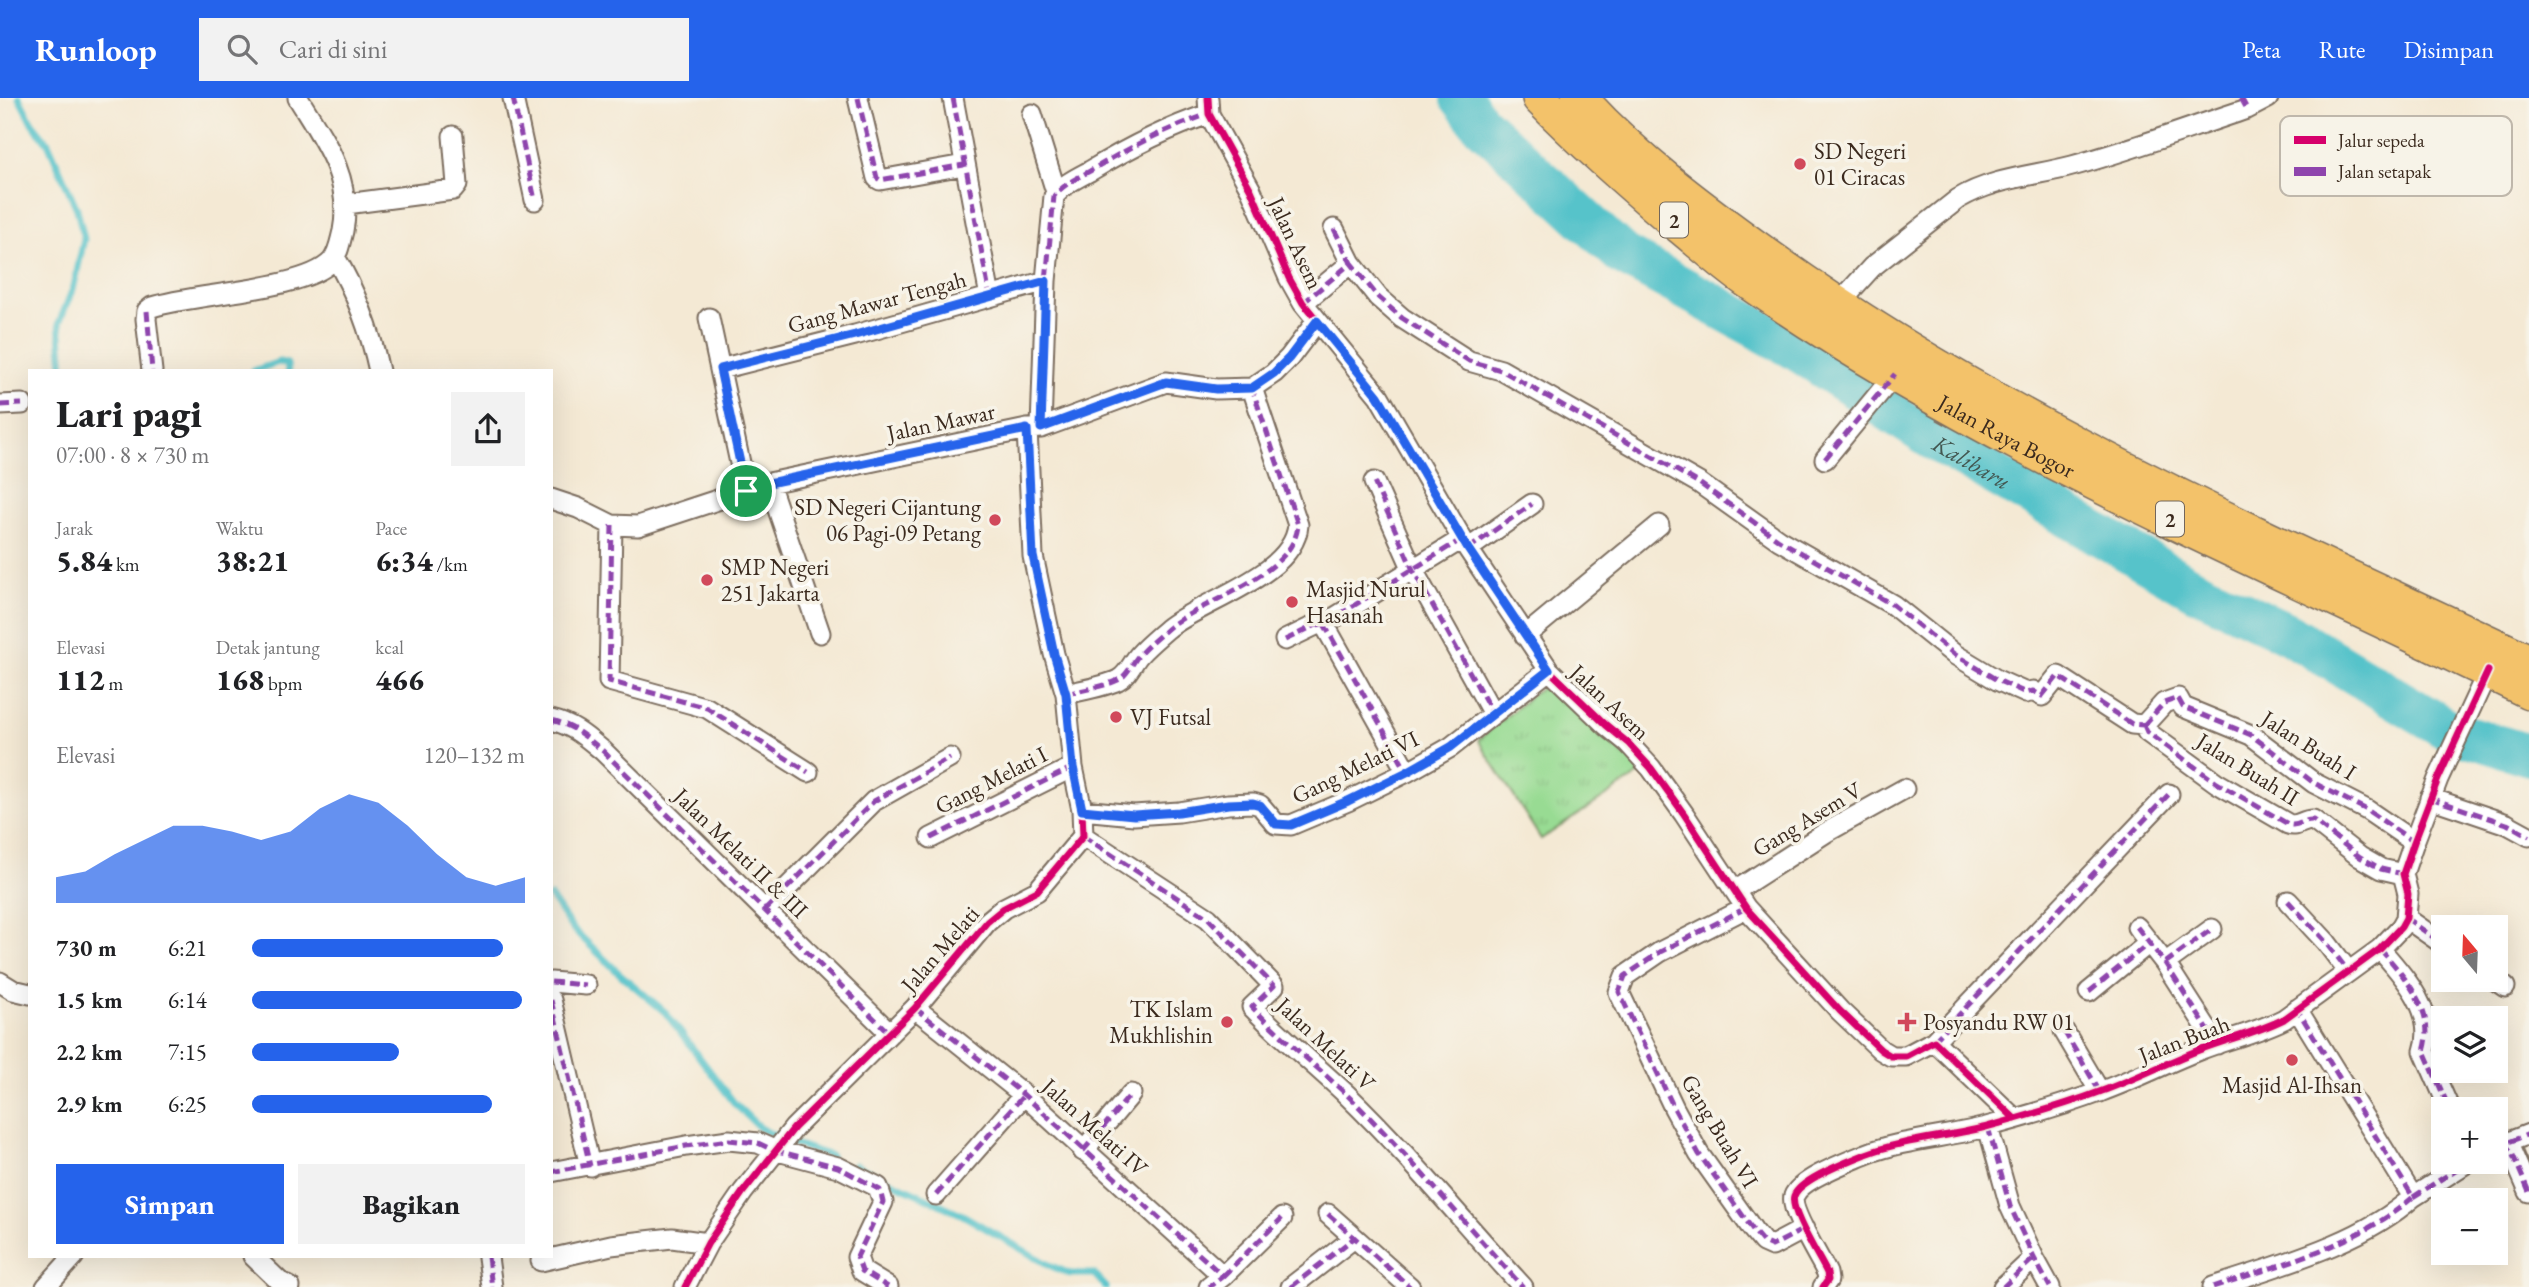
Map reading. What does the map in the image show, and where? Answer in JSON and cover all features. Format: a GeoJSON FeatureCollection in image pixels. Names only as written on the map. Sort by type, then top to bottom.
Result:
{"type":"FeatureCollection","features":[{"type":"Feature","properties":{"kind":"highway","name":"Jalan Raya Bogor"},"geometry":{"type":"LineString","coordinates":[[1540,98],[1586,145],[1749,281],[1828,316],[2078,445],[2298,554],[2529,662]]}},
{"type":"Feature","properties":{"kind":"highway","name":"Jalan Raya Bogor"},"geometry":{"type":"LineString","coordinates":[[1580,98],[1624,143],[1828,316],[1888,384],[2529,691]]}},
{"type":"Feature","properties":{"kind":"street"},"geometry":{"type":"LineString","coordinates":[[152,369],[148,312],[152,307],[258,288],[310,274],[321,270],[335,257],[341,240],[346,204],[338,170],[324,140],[298,98]]}},
{"type":"Feature","properties":{"kind":"street"},"geometry":{"type":"LineString","coordinates":[[513,98],[535,200]]}},
{"type":"Feature","properties":{"kind":"street"},"geometry":{"type":"LineString","coordinates":[[858,98],[877,178],[880,180],[964,165]]}},
{"type":"Feature","properties":{"kind":"street"},"geometry":{"type":"LineString","coordinates":[[953,98],[990,297]]}},
{"type":"Feature","properties":{"kind":"street"},"geometry":{"type":"LineString","coordinates":[[1828,316],[1872,267],[1958,199],[1972,191],[2007,180],[2073,166],[2244,104],[2268,98]]}},
{"type":"Feature","properties":{"kind":"street"},"geometry":{"type":"LineString","coordinates":[[1083,836],[1066,694],[1054,654],[1033,556],[1034,429],[1053,199],[1056,192],[1119,153],[1209,106]]}},
{"type":"Feature","properties":{"kind":"street","name":"Jalan Asem"},"geometry":{"type":"LineString","coordinates":[[1209,106],[1303,303],[1378,396],[1465,544],[1549,670],[1651,768],[1746,908],[1840,1011],[1881,1050],[1891,1056],[1906,1056],[1934,1041]]}},
{"type":"Feature","properties":{"kind":"street"},"geometry":{"type":"LineString","coordinates":[[1032,114],[1056,192]]}},
{"type":"Feature","properties":{"kind":"street"},"geometry":{"type":"LineString","coordinates":[[346,204],[453,190],[457,185],[453,136]]}},
{"type":"Feature","properties":{"kind":"street"},"geometry":{"type":"LineString","coordinates":[[1303,303],[1351,263],[1334,229]]}},
{"type":"Feature","properties":{"kind":"street"},"geometry":{"type":"LineString","coordinates":[[335,257],[363,312],[372,336],[379,369]]}},
{"type":"Feature","properties":{"kind":"street","name":"Jalan Buah II"},"geometry":{"type":"LineString","coordinates":[[1351,263],[1378,297],[1402,318],[1441,345],[1469,361],[1501,370],[1699,483],[1779,540],[1893,605],[1954,654],[1987,674],[2026,694],[2033,691],[2042,696],[2058,676],[2133,724],[2144,725],[2147,732],[2217,783],[2287,824],[2295,826],[2313,820],[2360,857],[2381,869],[2403,874]]}},
{"type":"Feature","properties":{"kind":"street","name":"Gang Mawar Tengah"},"geometry":{"type":"LineString","coordinates":[[720,369],[855,335],[1046,281]]}},
{"type":"Feature","properties":{"kind":"street"},"geometry":{"type":"LineString","coordinates":[[709,318],[746,491]]}},
{"type":"Feature","properties":{"kind":"street"},"geometry":{"type":"LineString","coordinates":[[1066,694],[1118,680],[1140,654],[1170,627],[1265,571],[1286,553],[1294,542],[1298,525],[1252,388],[1274,373],[1289,358],[1317,321]]}},
{"type":"Feature","properties":{"kind":"street","name":"Jalan Mawar"},"geometry":{"type":"LineString","coordinates":[[553,500],[578,508],[612,525],[638,526],[769,483],[1034,429],[1166,382],[1216,389],[1252,388]]}},
{"type":"Feature","properties":{"kind":"street"},"geometry":{"type":"LineString","coordinates":[[1825,459],[1888,384]]}},
{"type":"Feature","properties":{"kind":"street"},"geometry":{"type":"LineString","coordinates":[[0,405],[22,404]]}},
{"type":"Feature","properties":{"kind":"street"},"geometry":{"type":"LineString","coordinates":[[1374,482],[1413,570],[1493,714]]}},
{"type":"Feature","properties":{"kind":"street"},"geometry":{"type":"LineString","coordinates":[[769,483],[820,633]]}},
{"type":"Feature","properties":{"kind":"street"},"geometry":{"type":"LineString","coordinates":[[1285,640],[1316,625],[1324,624],[1413,570],[1465,544],[1532,504]]}},
{"type":"Feature","properties":{"kind":"street"},"geometry":{"type":"LineString","coordinates":[[612,525],[609,681],[707,708],[808,772]]}},
{"type":"Feature","properties":{"kind":"street"},"geometry":{"type":"LineString","coordinates":[[1525,636],[1659,525]]}},
{"type":"Feature","properties":{"kind":"street"},"geometry":{"type":"LineString","coordinates":[[1324,624],[1407,772]]}},
{"type":"Feature","properties":{"kind":"street","name":"Gang Melati VI"},"geometry":{"type":"LineString","coordinates":[[1082,810],[1134,815],[1253,803],[1260,805],[1275,823],[1286,826],[1348,801],[1451,747],[1549,670]]}},
{"type":"Feature","properties":{"kind":"street"},"geometry":{"type":"LineString","coordinates":[[2431,936],[2406,918],[2408,894],[2403,874],[2430,798],[2488,671]]}},
{"type":"Feature","properties":{"kind":"street","name":"Jalan Buah I"},"geometry":{"type":"LineString","coordinates":[[2144,725],[2164,703],[2178,698],[2183,707],[2251,735],[2314,783],[2367,810],[2414,842]]}},
{"type":"Feature","properties":{"kind":"street","name":"Jalan Melati II & III"},"geometry":{"type":"LineString","coordinates":[[553,720],[579,730],[890,1033]]}},
{"type":"Feature","properties":{"kind":"street"},"geometry":{"type":"LineString","coordinates":[[765,910],[874,801],[950,758]]}},
{"type":"Feature","properties":{"kind":"street","name":"Gang Melati I"},"geometry":{"type":"LineString","coordinates":[[931,838],[1073,767]]}},
{"type":"Feature","properties":{"kind":"street","name":"Gang Asem V"},"geometry":{"type":"LineString","coordinates":[[1735,891],[1825,833],[1904,789]]}},
{"type":"Feature","properties":{"kind":"street"},"geometry":{"type":"LineString","coordinates":[[2015,1119],[1934,1041],[2169,794]]}},
{"type":"Feature","properties":{"kind":"street"},"geometry":{"type":"LineString","coordinates":[[2430,798],[2507,824],[2529,836]]}},
{"type":"Feature","properties":{"kind":"street","name":"Jalan Melati"},"geometry":{"type":"LineString","coordinates":[[685,1287],[708,1243],[793,1128],[915,1008],[987,922],[1004,908],[1037,891],[1083,836]]}},
{"type":"Feature","properties":{"kind":"street","name":"Jalan Melati V"},"geometry":{"type":"LineString","coordinates":[[1083,836],[1208,918],[1274,986],[1252,1007],[1283,1039],[1346,1095],[1410,1161],[1523,1287]]}},
{"type":"Feature","properties":{"kind":"street"},"geometry":{"type":"LineString","coordinates":[[2288,901],[2326,942],[2348,971]]}},
{"type":"Feature","properties":{"kind":"street","name":"Gang Buah VI"},"geometry":{"type":"LineString","coordinates":[[1746,908],[1660,952],[1625,976],[1619,992],[1699,1154],[1753,1230],[1763,1242],[1772,1246],[1804,1229]]}},
{"type":"Feature","properties":{"kind":"street","name":"Jalan Buah"},"geometry":{"type":"LineString","coordinates":[[1823,1287],[1828,1280],[1827,1273],[1804,1229],[1793,1200],[1799,1188],[1805,1184],[1878,1150],[2015,1119],[2100,1092],[2217,1044],[2269,1027],[2392,940],[2406,918]]}},
{"type":"Feature","properties":{"kind":"street"},"geometry":{"type":"LineString","coordinates":[[2137,927],[2165,963],[2217,1044]]}},
{"type":"Feature","properties":{"kind":"street"},"geometry":{"type":"LineString","coordinates":[[2165,963],[2212,929]]}},
{"type":"Feature","properties":{"kind":"street"},"geometry":{"type":"LineString","coordinates":[[2089,992],[2149,943]]}},
{"type":"Feature","properties":{"kind":"street"},"geometry":{"type":"LineString","coordinates":[[2380,949],[2411,984],[2424,1017],[2428,1038],[2424,1051],[2444,1097]]}},
{"type":"Feature","properties":{"kind":"street"},"geometry":{"type":"LineString","coordinates":[[0,982],[13,990],[28,994]]}},
{"type":"Feature","properties":{"kind":"street"},"geometry":{"type":"LineString","coordinates":[[553,982],[586,985]]}},
{"type":"Feature","properties":{"kind":"street","name":"Jalan Melati IV"},"geometry":{"type":"LineString","coordinates":[[915,1008],[1024,1096],[1168,1224],[1216,1282]]}},
{"type":"Feature","properties":{"kind":"street"},"geometry":{"type":"LineString","coordinates":[[553,1009],[590,1166]]}},
{"type":"Feature","properties":{"kind":"street"},"geometry":{"type":"LineString","coordinates":[[2297,1009],[2413,1197]]}},
{"type":"Feature","properties":{"kind":"street"},"geometry":{"type":"LineString","coordinates":[[2064,1031],[2100,1092]]}},
{"type":"Feature","properties":{"kind":"street"},"geometry":{"type":"LineString","coordinates":[[1083,1151],[1131,1094]]}},
{"type":"Feature","properties":{"kind":"street"},"geometry":{"type":"LineString","coordinates":[[936,1195],[1024,1096]]}},
{"type":"Feature","properties":{"kind":"street"},"geometry":{"type":"LineString","coordinates":[[1988,1127],[2010,1206],[2050,1287]]}},
{"type":"Feature","properties":{"kind":"street"},"geometry":{"type":"LineString","coordinates":[[2508,1142],[2529,1134]]}},
{"type":"Feature","properties":{"kind":"street"},"geometry":{"type":"LineString","coordinates":[[553,1172],[730,1140],[758,1143],[838,1167],[880,1190],[883,1202],[857,1253],[857,1262],[862,1271],[888,1287]]}},
{"type":"Feature","properties":{"kind":"street"},"geometry":{"type":"LineString","coordinates":[[2508,1150],[2512,1153],[2529,1192]]}},
{"type":"Feature","properties":{"kind":"street"},"geometry":{"type":"LineString","coordinates":[[2213,1287],[2277,1266],[2383,1220],[2449,1174]]}},
{"type":"Feature","properties":{"kind":"street"},"geometry":{"type":"LineString","coordinates":[[1328,1214],[1410,1287]]}},
{"type":"Feature","properties":{"kind":"street"},"geometry":{"type":"LineString","coordinates":[[1216,1282],[1282,1218]]}},
{"type":"Feature","properties":{"kind":"street"},"geometry":{"type":"LineString","coordinates":[[541,1261],[611,1245],[672,1238],[708,1243]]}},
{"type":"Feature","properties":{"kind":"street"},"geometry":{"type":"LineString","coordinates":[[1291,1287],[1354,1238]]}},
{"type":"Feature","properties":{"kind":"street"},"geometry":{"type":"LineString","coordinates":[[46,1287],[72,1258]]}},
{"type":"Feature","properties":{"kind":"street"},"geometry":{"type":"LineString","coordinates":[[255,1258],[279,1281],[290,1287]]}},
{"type":"Feature","properties":{"kind":"street"},"geometry":{"type":"LineString","coordinates":[[488,1258],[492,1287]]}},
{"type":"Feature","properties":{"kind":"street"},"geometry":{"type":"LineString","coordinates":[[2003,1287],[2034,1258]]}},
{"type":"Feature","properties":{"kind":"green space"},"geometry":{"type":"Polygon","coordinates":[[[1550,680],[1606,727],[1641,773],[1541,839],[1478,740],[1550,680]]]}},
{"type":"Feature","properties":{"kind":"waterway"},"geometry":{"type":"LineString","coordinates":[[19,98],[32,123],[48,143],[77,209],[84,239],[74,286],[59,323],[65,369]]}},
{"type":"Feature","properties":{"kind":"waterway","name":"Kalibaru"},"geometry":{"type":"LineString","coordinates":[[1461,98],[1479,122],[1623,255],[1792,347],[1929,437],[2194,589],[2289,634],[2450,731],[2529,755]]}},
{"type":"Feature","properties":{"kind":"waterway"},"geometry":{"type":"LineString","coordinates":[[259,369],[279,362],[287,364],[288,369]]}},
{"type":"Feature","properties":{"kind":"waterway"},"geometry":{"type":"LineString","coordinates":[[553,900],[571,927],[665,1012],[735,1104],[760,1128],[783,1140],[831,1156]]}},
{"type":"Feature","properties":{"kind":"waterway"},"geometry":{"type":"LineString","coordinates":[[855,1165],[961,1214],[1049,1265],[1070,1274],[1094,1274],[1106,1287]]}},
{"type":"Feature","properties":{"kind":"marked path"},"geometry":{"type":"LineString","coordinates":[[513,98],[535,200]]}},
{"type":"Feature","properties":{"kind":"marked path"},"geometry":{"type":"LineString","coordinates":[[858,98],[877,178],[880,180],[964,165]]}},
{"type":"Feature","properties":{"kind":"marked path"},"geometry":{"type":"LineString","coordinates":[[953,98],[990,297]]}},
{"type":"Feature","properties":{"kind":"marked path"},"geometry":{"type":"LineString","coordinates":[[2241,98],[2247,109]]}},
{"type":"Feature","properties":{"kind":"marked path"},"geometry":{"type":"LineString","coordinates":[[1041,428],[1046,281],[1054,196],[1071,182],[1133,147],[1209,114]]}},
{"type":"Feature","properties":{"kind":"marked path"},"geometry":{"type":"LineString","coordinates":[[1334,229],[1351,263]]}},
{"type":"Feature","properties":{"kind":"marked path"},"geometry":{"type":"LineString","coordinates":[[1303,303],[1351,263],[1378,297],[1402,318],[1469,361],[1501,370],[1699,483],[1779,540],[1893,605],[1954,654],[1997,680],[2026,693],[2033,691],[2042,696],[2058,676],[2132,724],[2144,725]]}},
{"type":"Feature","properties":{"kind":"marked path"},"geometry":{"type":"LineString","coordinates":[[720,369],[855,335],[1046,281]]}},
{"type":"Feature","properties":{"kind":"marked path"},"geometry":{"type":"LineString","coordinates":[[147,311],[152,369]]}},
{"type":"Feature","properties":{"kind":"marked path"},"geometry":{"type":"LineString","coordinates":[[1825,459],[1895,374]]}},
{"type":"Feature","properties":{"kind":"marked path"},"geometry":{"type":"LineString","coordinates":[[1066,694],[1118,680],[1136,658],[1167,629],[1263,573],[1280,559],[1293,543],[1298,525],[1252,388]]}},
{"type":"Feature","properties":{"kind":"marked path"},"geometry":{"type":"LineString","coordinates":[[0,405],[22,404]]}},
{"type":"Feature","properties":{"kind":"marked path"},"geometry":{"type":"LineString","coordinates":[[1374,482],[1413,570],[1493,714]]}},
{"type":"Feature","properties":{"kind":"marked path"},"geometry":{"type":"LineString","coordinates":[[1468,549],[1532,504]]}},
{"type":"Feature","properties":{"kind":"marked path"},"geometry":{"type":"LineString","coordinates":[[612,525],[609,681],[707,708],[808,772]]}},
{"type":"Feature","properties":{"kind":"marked path"},"geometry":{"type":"LineString","coordinates":[[1285,640],[1316,625],[1324,624],[1462,539]]}},
{"type":"Feature","properties":{"kind":"marked path"},"geometry":{"type":"LineString","coordinates":[[1324,624],[1407,772]]}},
{"type":"Feature","properties":{"kind":"marked path"},"geometry":{"type":"LineString","coordinates":[[1082,810],[1134,815],[1253,803],[1260,805],[1276,824],[1291,825],[1348,801],[1451,747],[1549,670]]}},
{"type":"Feature","properties":{"kind":"marked path"},"geometry":{"type":"LineString","coordinates":[[2144,725],[2164,703],[2178,698],[2183,707],[2251,735],[2314,783],[2367,810],[2414,842]]}},
{"type":"Feature","properties":{"kind":"marked path"},"geometry":{"type":"LineString","coordinates":[[553,720],[573,728],[603,751],[885,1029]]}},
{"type":"Feature","properties":{"kind":"marked path"},"geometry":{"type":"LineString","coordinates":[[2144,725],[2147,732],[2217,783],[2288,824],[2313,820],[2360,857],[2381,869],[2403,874]]}},
{"type":"Feature","properties":{"kind":"marked path"},"geometry":{"type":"LineString","coordinates":[[765,910],[874,801],[950,758]]}},
{"type":"Feature","properties":{"kind":"marked path"},"geometry":{"type":"LineString","coordinates":[[931,838],[1073,767]]}},
{"type":"Feature","properties":{"kind":"marked path"},"geometry":{"type":"LineString","coordinates":[[1934,1041],[2169,794]]}},
{"type":"Feature","properties":{"kind":"marked path"},"geometry":{"type":"LineString","coordinates":[[2430,798],[2507,824],[2529,836]]}},
{"type":"Feature","properties":{"kind":"marked path"},"geometry":{"type":"LineString","coordinates":[[1083,836],[1208,918],[1274,986],[1252,1007],[1369,1117],[1523,1287]]}},
{"type":"Feature","properties":{"kind":"marked path"},"geometry":{"type":"LineString","coordinates":[[2288,901],[2326,942],[2348,971]]}},
{"type":"Feature","properties":{"kind":"marked path"},"geometry":{"type":"LineString","coordinates":[[1746,908],[1660,952],[1625,976],[1619,992],[1699,1154],[1753,1230],[1763,1242],[1772,1246],[1804,1229]]}},
{"type":"Feature","properties":{"kind":"marked path"},"geometry":{"type":"LineString","coordinates":[[2406,918],[2431,936]]}},
{"type":"Feature","properties":{"kind":"marked path"},"geometry":{"type":"LineString","coordinates":[[2137,927],[2165,963],[2217,1044]]}},
{"type":"Feature","properties":{"kind":"marked path"},"geometry":{"type":"LineString","coordinates":[[2165,963],[2212,929]]}},
{"type":"Feature","properties":{"kind":"marked path"},"geometry":{"type":"LineString","coordinates":[[2089,992],[2149,943]]}},
{"type":"Feature","properties":{"kind":"marked path"},"geometry":{"type":"LineString","coordinates":[[2380,949],[2408,983],[2422,1009],[2427,1037],[2424,1051],[2444,1097]]}},
{"type":"Feature","properties":{"kind":"marked path"},"geometry":{"type":"LineString","coordinates":[[553,982],[586,985]]}},
{"type":"Feature","properties":{"kind":"marked path"},"geometry":{"type":"LineString","coordinates":[[915,1008],[1024,1095],[1223,1276],[1209,1287]]}},
{"type":"Feature","properties":{"kind":"marked path"},"geometry":{"type":"LineString","coordinates":[[553,1009],[590,1166]]}},
{"type":"Feature","properties":{"kind":"marked path"},"geometry":{"type":"LineString","coordinates":[[2213,1287],[2345,1240],[2370,1227],[2413,1197],[2297,1009]]}},
{"type":"Feature","properties":{"kind":"marked path"},"geometry":{"type":"LineString","coordinates":[[2064,1031],[2100,1092]]}},
{"type":"Feature","properties":{"kind":"marked path"},"geometry":{"type":"LineString","coordinates":[[1083,1151],[1131,1094]]}},
{"type":"Feature","properties":{"kind":"marked path"},"geometry":{"type":"LineString","coordinates":[[936,1195],[1024,1095]]}},
{"type":"Feature","properties":{"kind":"marked path"},"geometry":{"type":"LineString","coordinates":[[1988,1127],[2010,1206],[2050,1287]]}},
{"type":"Feature","properties":{"kind":"marked path"},"geometry":{"type":"LineString","coordinates":[[2508,1142],[2529,1134]]}},
{"type":"Feature","properties":{"kind":"marked path"},"geometry":{"type":"LineString","coordinates":[[553,1172],[729,1140],[758,1143],[771,1149]]}},
{"type":"Feature","properties":{"kind":"marked path"},"geometry":{"type":"LineString","coordinates":[[2508,1148],[2529,1192]]}},
{"type":"Feature","properties":{"kind":"marked path"},"geometry":{"type":"LineString","coordinates":[[774,1150],[838,1167],[880,1190],[883,1202],[857,1257],[862,1271],[888,1287]]}},
{"type":"Feature","properties":{"kind":"marked path"},"geometry":{"type":"LineString","coordinates":[[2413,1197],[2449,1174]]}},
{"type":"Feature","properties":{"kind":"marked path"},"geometry":{"type":"LineString","coordinates":[[1328,1214],[1410,1287]]}},
{"type":"Feature","properties":{"kind":"marked path"},"geometry":{"type":"LineString","coordinates":[[1223,1276],[1282,1218]]}},
{"type":"Feature","properties":{"kind":"marked path"},"geometry":{"type":"LineString","coordinates":[[1291,1287],[1354,1238]]}},
{"type":"Feature","properties":{"kind":"marked path"},"geometry":{"type":"LineString","coordinates":[[488,1258],[492,1287]]}},
{"type":"Feature","properties":{"kind":"marked path"},"geometry":{"type":"LineString","coordinates":[[2003,1287],[2034,1258]]}},
{"type":"Feature","properties":{"kind":"cycle path"},"geometry":{"type":"LineString","coordinates":[[1208,98],[1209,114],[1251,190],[1289,278],[1303,303],[1379,396],[1468,549],[1549,670],[1651,768],[1746,908],[1840,1011],[1881,1050],[1891,1056],[1906,1056],[1934,1041],[2015,1119]]}},
{"type":"Feature","properties":{"kind":"cycle path"},"geometry":{"type":"LineString","coordinates":[[685,1287],[708,1243],[743,1192],[794,1128],[915,1008],[987,922],[1004,908],[1037,891],[1083,836],[1066,694],[1054,654],[1033,556],[1027,429]]}},
{"type":"Feature","properties":{"kind":"cycle path"},"geometry":{"type":"LineString","coordinates":[[1823,1287],[1828,1280],[1827,1273],[1800,1223],[1794,1203],[1798,1190],[1815,1177],[1881,1149],[1990,1126],[2074,1101],[2199,1050],[2263,1028],[2284,1019],[2380,949],[2406,918],[2408,894],[2403,874],[2438,779],[2488,671]]}},
{"type":"Feature","properties":{"kind":"place","name":"SD Negeri 01 Ciracas"},"geometry":{"type":"Point","coordinates":[1800,164]}},
{"type":"Feature","properties":{"kind":"place","name":"SD Negeri Cijantung 06 Pagi-09 Petang"},"geometry":{"type":"Point","coordinates":[995,520]}},
{"type":"Feature","properties":{"kind":"place","name":"SMP Negeri 251 Jakarta"},"geometry":{"type":"Point","coordinates":[707,580]}},
{"type":"Feature","properties":{"kind":"place","name":"Masjid Nurul Hasanah"},"geometry":{"type":"Point","coordinates":[1292,602]}},
{"type":"Feature","properties":{"kind":"place","name":"VJ Futsal"},"geometry":{"type":"Point","coordinates":[1116,717]}},
{"type":"Feature","properties":{"kind":"place","name":"TK Islam Mukhlishin"},"geometry":{"type":"Point","coordinates":[1227,1022]}},
{"type":"Feature","properties":{"kind":"place","name":"Posyandu RW 01"},"geometry":{"type":"Point","coordinates":[1907,1022]}},
{"type":"Feature","properties":{"kind":"place","name":"Masjid Al-Ihsan"},"geometry":{"type":"Point","coordinates":[2292,1060]}},
{"type":"Feature","properties":{"kind":"route"},"geometry":{"type":"LineString","coordinates":[[1046,281],[1041,428],[1166,382],[1216,389],[1252,388],[1274,373],[1289,358],[1317,321],[1378,396],[1468,549],[1549,670],[1451,747],[1348,801],[1291,825],[1276,824],[1260,805],[1253,803],[1134,815],[1082,810],[1073,767],[1066,694],[1054,654],[1033,556],[1027,429],[769,483],[746,491],[720,369],[855,335],[1046,281]]}}]}
